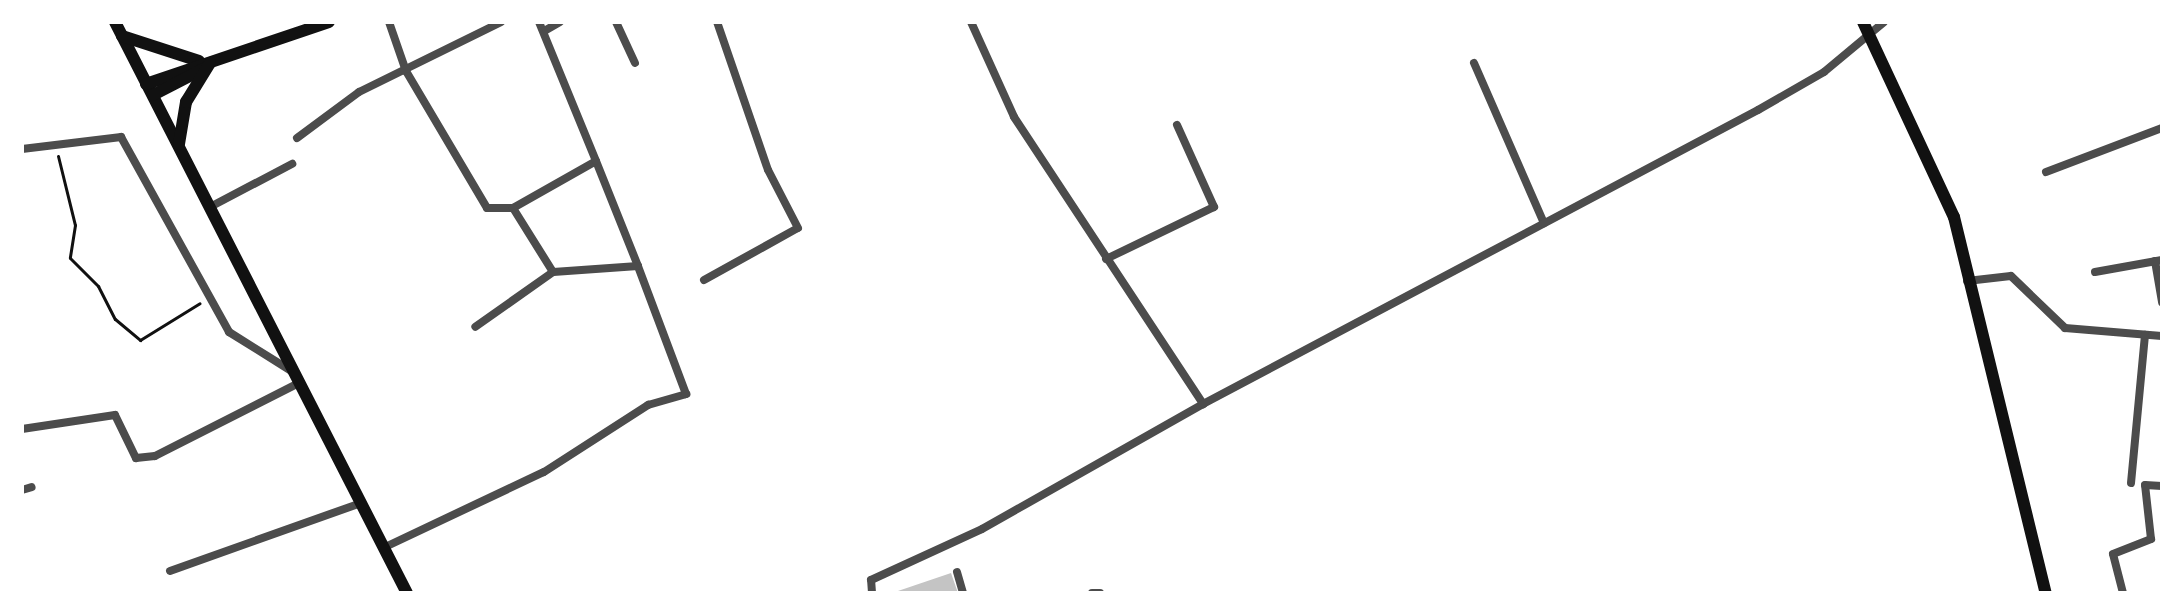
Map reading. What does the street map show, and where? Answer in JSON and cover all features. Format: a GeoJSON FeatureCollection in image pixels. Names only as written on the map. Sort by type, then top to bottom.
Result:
{"type":"FeatureCollection","features":[{"type":"Feature","properties":{"kind":"main road"},"geometry":{"type":"LineString","coordinates":[[115,22],[407,593]]}},
{"type":"Feature","properties":{"kind":"main road"},"geometry":{"type":"LineString","coordinates":[[150,90],[210,63],[329,22]]}},
{"type":"Feature","properties":{"kind":"main road"},"geometry":{"type":"LineString","coordinates":[[1866,27],[1954,217],[1967,281],[2046,593]]}},
{"type":"Feature","properties":{"kind":"main road"},"geometry":{"type":"LineString","coordinates":[[122,36],[210,63]]}},
{"type":"Feature","properties":{"kind":"main road"},"geometry":{"type":"LineString","coordinates":[[179,146],[186,102],[210,63]]}},
{"type":"Feature","properties":{"kind":"street"},"geometry":{"type":"LineString","coordinates":[[389,22],[406,71],[487,208],[513,208],[596,161]]}},
{"type":"Feature","properties":{"kind":"street"},"geometry":{"type":"LineString","coordinates":[[297,138],[359,92],[501,22]]}},
{"type":"Feature","properties":{"kind":"street"},"geometry":{"type":"LineString","coordinates":[[383,548],[544,472],[600,430],[686,394],[546,30],[539,22]]}},
{"type":"Feature","properties":{"kind":"street"},"geometry":{"type":"LineString","coordinates":[[546,30],[560,22]]}},
{"type":"Feature","properties":{"kind":"street"},"geometry":{"type":"LineString","coordinates":[[616,22],[635,63]]}},
{"type":"Feature","properties":{"kind":"street"},"geometry":{"type":"LineString","coordinates":[[704,280],[798,228],[768,170],[717,22]]}},
{"type":"Feature","properties":{"kind":"street"},"geometry":{"type":"LineString","coordinates":[[971,22],[1014,117],[1203,404]]}},
{"type":"Feature","properties":{"kind":"street"},"geometry":{"type":"LineString","coordinates":[[872,593],[871,580],[982,529],[1107,456],[1824,72],[1866,27],[1884,22]]}},
{"type":"Feature","properties":{"kind":"street"},"geometry":{"type":"LineString","coordinates":[[1474,63],[1544,223]]}},
{"type":"Feature","properties":{"kind":"street"},"geometry":{"type":"LineString","coordinates":[[1106,259],[1214,207],[1177,125]]}},
{"type":"Feature","properties":{"kind":"street"},"geometry":{"type":"LineString","coordinates":[[2046,172],[2162,128]]}},
{"type":"Feature","properties":{"kind":"street"},"geometry":{"type":"LineString","coordinates":[[22,149],[56,149],[121,137],[229,332],[296,378],[199,437],[136,458],[115,415],[22,429]]}},
{"type":"Feature","properties":{"kind":"street"},"geometry":{"type":"LineString","coordinates":[[210,207],[292,164]]}},
{"type":"Feature","properties":{"kind":"street"},"geometry":{"type":"LineString","coordinates":[[513,208],[553,272]]}},
{"type":"Feature","properties":{"kind":"street"},"geometry":{"type":"LineString","coordinates":[[2095,272],[2158,260],[2162,302]]}},
{"type":"Feature","properties":{"kind":"street"},"geometry":{"type":"LineString","coordinates":[[475,327],[553,272],[638,266]]}},
{"type":"Feature","properties":{"kind":"street"},"geometry":{"type":"LineString","coordinates":[[1967,281],[2011,276],[2065,328],[2162,336]]}},
{"type":"Feature","properties":{"kind":"street"},"geometry":{"type":"LineString","coordinates":[[2131,483],[2145,335]]}},
{"type":"Feature","properties":{"kind":"street"},"geometry":{"type":"LineString","coordinates":[[2123,593],[2113,554],[2151,539],[2145,485],[2162,486]]}},
{"type":"Feature","properties":{"kind":"street"},"geometry":{"type":"LineString","coordinates":[[22,490],[32,487]]}},
{"type":"Feature","properties":{"kind":"street"},"geometry":{"type":"LineString","coordinates":[[170,571],[361,503]]}},
{"type":"Feature","properties":{"kind":"street"},"geometry":{"type":"LineString","coordinates":[[957,572],[963,593]]}},
{"type":"Feature","properties":{"kind":"street"},"geometry":{"type":"LineString","coordinates":[[1092,593],[1100,593]]}},
{"type":"Feature","properties":{"kind":"path"},"geometry":{"type":"LineString","coordinates":[[56,149],[75,225],[70,258],[115,319],[140,340],[209,297]]}},
{"type":"Feature","properties":{"kind":"building"},"geometry":{"type":"Polygon","coordinates":[[[951,573],[958,593],[895,593],[895,592],[951,573]]]}}]}
